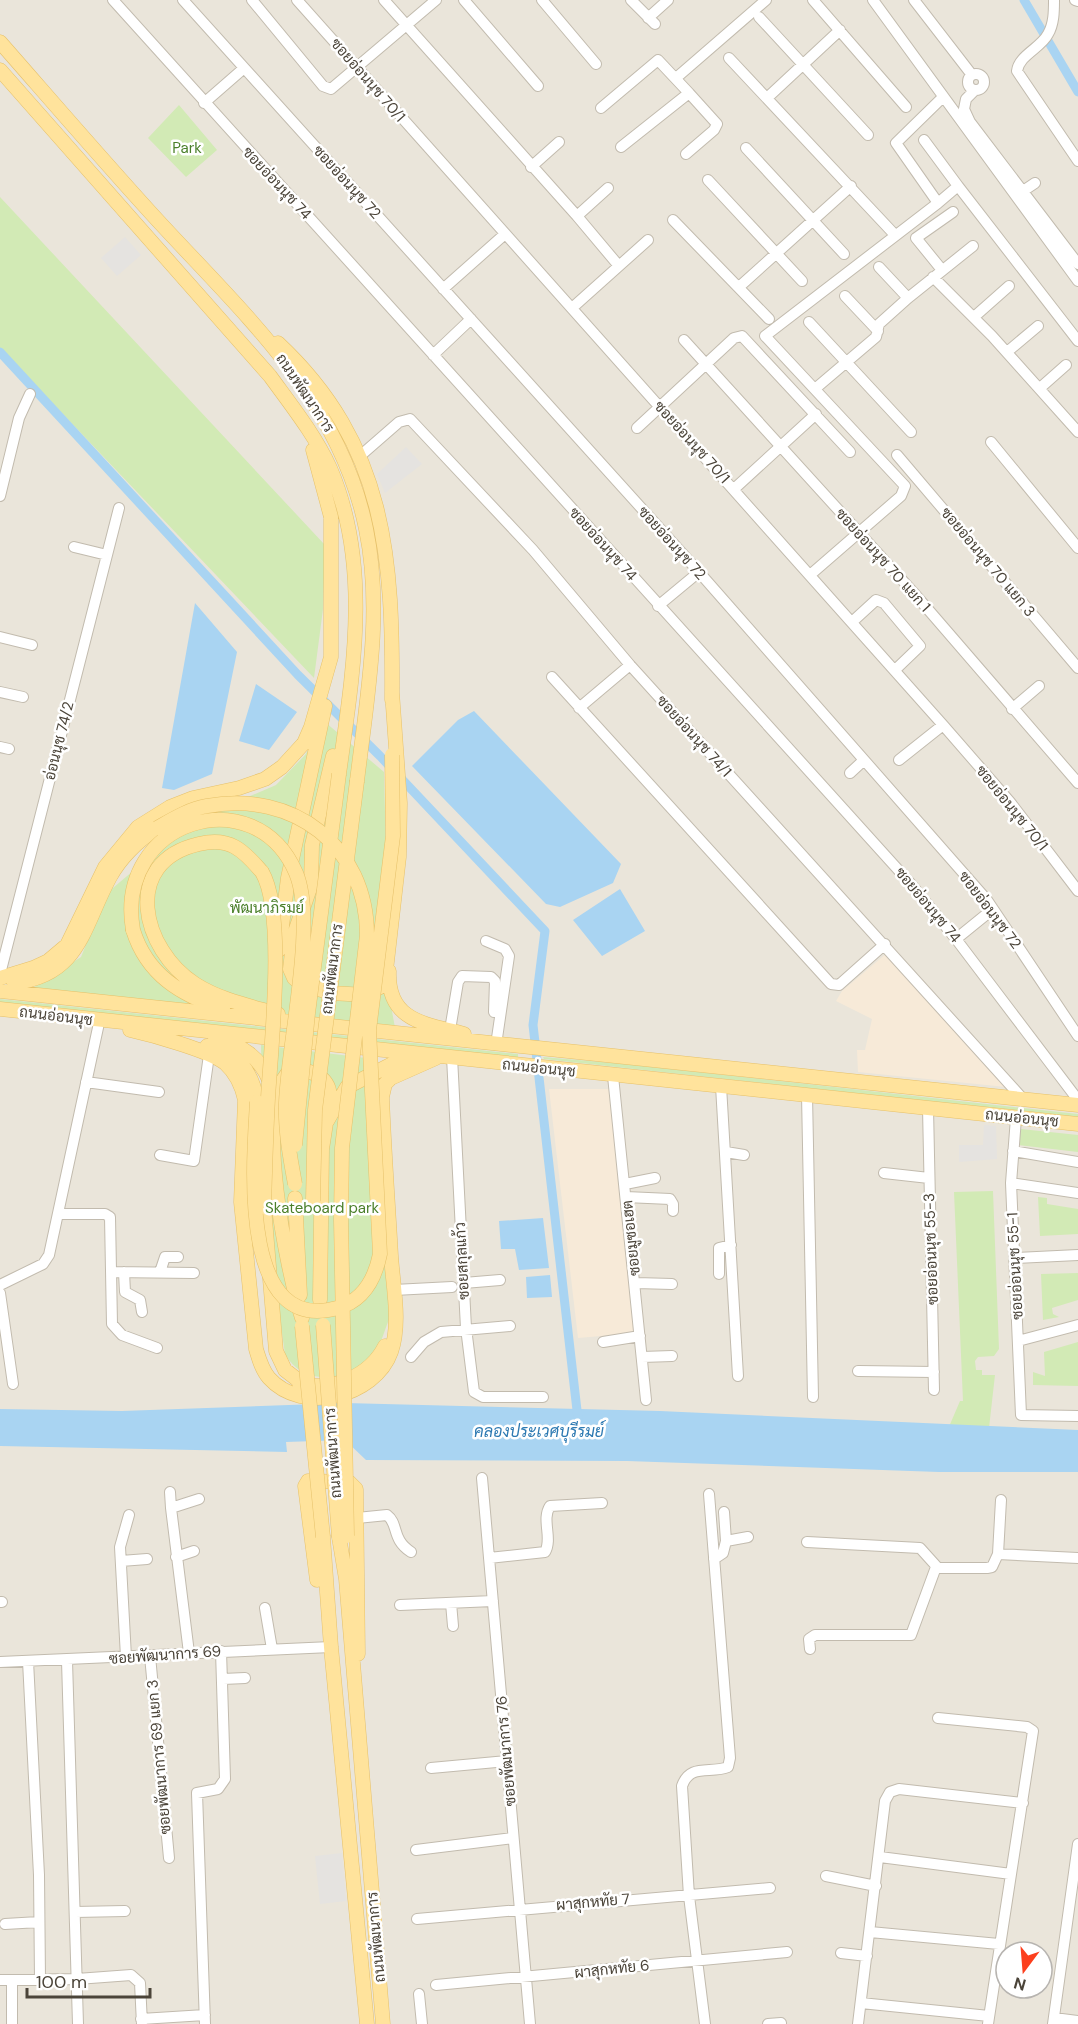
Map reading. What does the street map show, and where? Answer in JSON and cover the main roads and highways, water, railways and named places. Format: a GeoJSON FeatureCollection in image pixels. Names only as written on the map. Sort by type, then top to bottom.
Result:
{"type":"FeatureCollection","features":[{"type":"Feature","properties":{"kind":"main road","name":"ถนนพัฒนาการ"},"geometry":{"type":"LineString","coordinates":[[0,42],[151,213],[252,319],[320,410],[344,455],[358,500],[372,566],[374,604],[372,651],[315,1110],[313,1201],[383,2024]]}},
{"type":"Feature","properties":{"kind":"main road","name":"ถนนพัฒนาการ"},"geometry":{"type":"LineString","coordinates":[[0,70],[270,376],[304,424],[329,467],[345,512],[354,554],[355,641],[341,734],[339,774],[298,1104],[295,1191],[302,1322],[323,1537],[330,1647],[367,2024]]}},
{"type":"Feature","properties":{"kind":"main road"},"geometry":{"type":"LineString","coordinates":[[144,1029],[224,1051],[248,1071],[257,1102],[255,1204],[260,1245],[268,1276],[282,1294],[304,1308],[324,1310],[350,1303],[370,1284],[380,1254],[369,1030],[393,836],[394,756],[387,556],[382,526],[360,456],[344,421],[298,362],[252,319]]}},
{"type":"Feature","properties":{"kind":"main road"},"geometry":{"type":"LineString","coordinates":[[275,978],[288,878],[330,664],[331,517],[304,424]]}},
{"type":"Feature","properties":{"kind":"main road"},"geometry":{"type":"LineString","coordinates":[[0,976],[33,968],[48,961],[67,945],[105,867],[138,827],[170,807],[265,779],[296,754],[319,714]]}},
{"type":"Feature","properties":{"kind":"main road"},"geometry":{"type":"LineString","coordinates":[[341,734],[312,845],[311,885],[294,935],[290,969],[294,978],[314,989],[366,995],[382,986],[390,945],[399,857],[400,803],[394,756]]}},
{"type":"Feature","properties":{"kind":"main road"},"geometry":{"type":"LineString","coordinates":[[0,984],[30,980],[65,961],[86,933],[109,879],[132,848],[157,828],[184,813],[205,806],[234,802],[277,808],[312,826],[333,844],[357,877],[364,901],[367,935],[342,1158],[343,1537]]}},
{"type":"Feature","properties":{"kind":"main road"},"geometry":{"type":"LineString","coordinates":[[264,1018],[229,1011],[200,1001],[176,989],[162,979],[144,957],[133,930],[130,902],[139,870],[149,853],[163,839],[192,824],[219,820],[256,830],[277,846],[294,870],[302,891],[303,933],[286,1103],[289,1154],[295,1191]]}},
{"type":"Feature","properties":{"kind":"main road"},"geometry":{"type":"LineString","coordinates":[[303,1022],[221,997],[192,983],[160,948],[149,921],[146,900],[151,881],[164,863],[183,849],[212,841],[226,844],[247,855],[267,881],[273,906],[275,978],[264,1207],[276,1351],[285,1370],[303,1384]]}},
{"type":"Feature","properties":{"kind":"main road"},"geometry":{"type":"LineString","coordinates":[[390,945],[390,988],[399,1007],[414,1021],[495,1045]]}},
{"type":"Feature","properties":{"kind":"main road","name":"ถนนอ่อนนุช"},"geometry":{"type":"LineString","coordinates":[[0,991],[303,1022],[567,1053],[643,1057],[1078,1105]]}},
{"type":"Feature","properties":{"kind":"main road","name":"ถนนอ่อนนุช"},"geometry":{"type":"LineString","coordinates":[[0,1009],[144,1029],[421,1054],[1078,1124]]}},
{"type":"Feature","properties":{"kind":"main road"},"geometry":{"type":"LineString","coordinates":[[84,1019],[99,1023],[210,1036],[247,1051],[264,1066],[276,1108]]}},
{"type":"Feature","properties":{"kind":"main road"},"geometry":{"type":"LineString","coordinates":[[144,1029],[209,1055],[231,1069],[240,1084],[245,1100],[241,1202],[256,1349],[262,1369],[278,1386],[289,1392],[318,1397],[334,1396],[362,1386],[379,1372],[391,1352],[394,1319],[383,1133],[383,1089],[391,1078],[447,1057]]}},
{"type":"Feature","properties":{"kind":"main road"},"geometry":{"type":"LineString","coordinates":[[326,1123],[347,1087],[392,1064],[421,1054]]}},
{"type":"Feature","properties":{"kind":"main road"},"geometry":{"type":"LineString","coordinates":[[302,1322],[287,1268],[275,1189],[276,1108],[284,1075],[290,1071],[305,1070],[324,1079],[329,1085],[331,1095],[322,1149],[320,1300]]}},
{"type":"Feature","properties":{"kind":"main road"},"geometry":{"type":"LineString","coordinates":[[256,1349],[271,1371],[303,1384],[331,1385],[362,1373],[382,1352],[394,1319]]}},
{"type":"Feature","properties":{"kind":"main road"},"geometry":{"type":"LineString","coordinates":[[329,1623],[319,1595],[305,1490],[306,1483],[322,1481],[351,1484],[356,1489],[360,1643],[353,1679]]}},
{"type":"Feature","properties":{"kind":"water"},"geometry":{"type":"Polygon","coordinates":[[[195,603],[237,652],[212,774],[174,790],[162,788],[195,603]]]}},
{"type":"Feature","properties":{"kind":"water"},"geometry":{"type":"Polygon","coordinates":[[[256,684],[297,712],[269,750],[239,741],[256,684]]]}},
{"type":"Feature","properties":{"kind":"water"},"geometry":{"type":"Polygon","coordinates":[[[474,711],[621,864],[613,883],[560,907],[546,904],[412,766],[458,720],[474,711]]]}},
{"type":"Feature","properties":{"kind":"water"},"geometry":{"type":"Polygon","coordinates":[[[620,889],[645,931],[602,956],[573,920],[620,889]]]}},
{"type":"Feature","properties":{"kind":"water"},"geometry":{"type":"Polygon","coordinates":[[[543,1218],[549,1268],[519,1270],[515,1249],[501,1249],[499,1221],[543,1218]]]}},
{"type":"Feature","properties":{"kind":"water"},"geometry":{"type":"Polygon","coordinates":[[[550,1275],[552,1297],[527,1298],[526,1277],[550,1275]]]}},
{"type":"Feature","properties":{"kind":"water","name":"คลองประเวศบุรีรมย์"},"geometry":{"type":"Polygon","coordinates":[[[345,1403],[660,1411],[1078,1430],[1078,1472],[939,1472],[627,1461],[366,1460],[345,1440],[286,1442],[287,1452],[0,1446],[0,1409],[122,1411],[345,1403]]]}},
{"type":"Feature","properties":{"kind":"waterway"},"geometry":{"type":"LineString","coordinates":[[1024,0],[1078,92]]}},
{"type":"Feature","properties":{"kind":"waterway","name":"คลองประเวศบุรีรมย์"},"geometry":{"type":"LineString","coordinates":[[0,352],[298,675],[380,756],[545,931],[533,1025],[578,1419]]}},
{"type":"Feature","properties":{"kind":"park label","name":"Park"},"geometry":{"type":"Point","coordinates":[187,148]}},
{"type":"Feature","properties":{"kind":"park label","name":"พัฒนาภิรมย์"},"geometry":{"type":"Point","coordinates":[267,908]}},
{"type":"Feature","properties":{"kind":"park label","name":"Skateboard park"},"geometry":{"type":"Point","coordinates":[322,1208]}}]}
